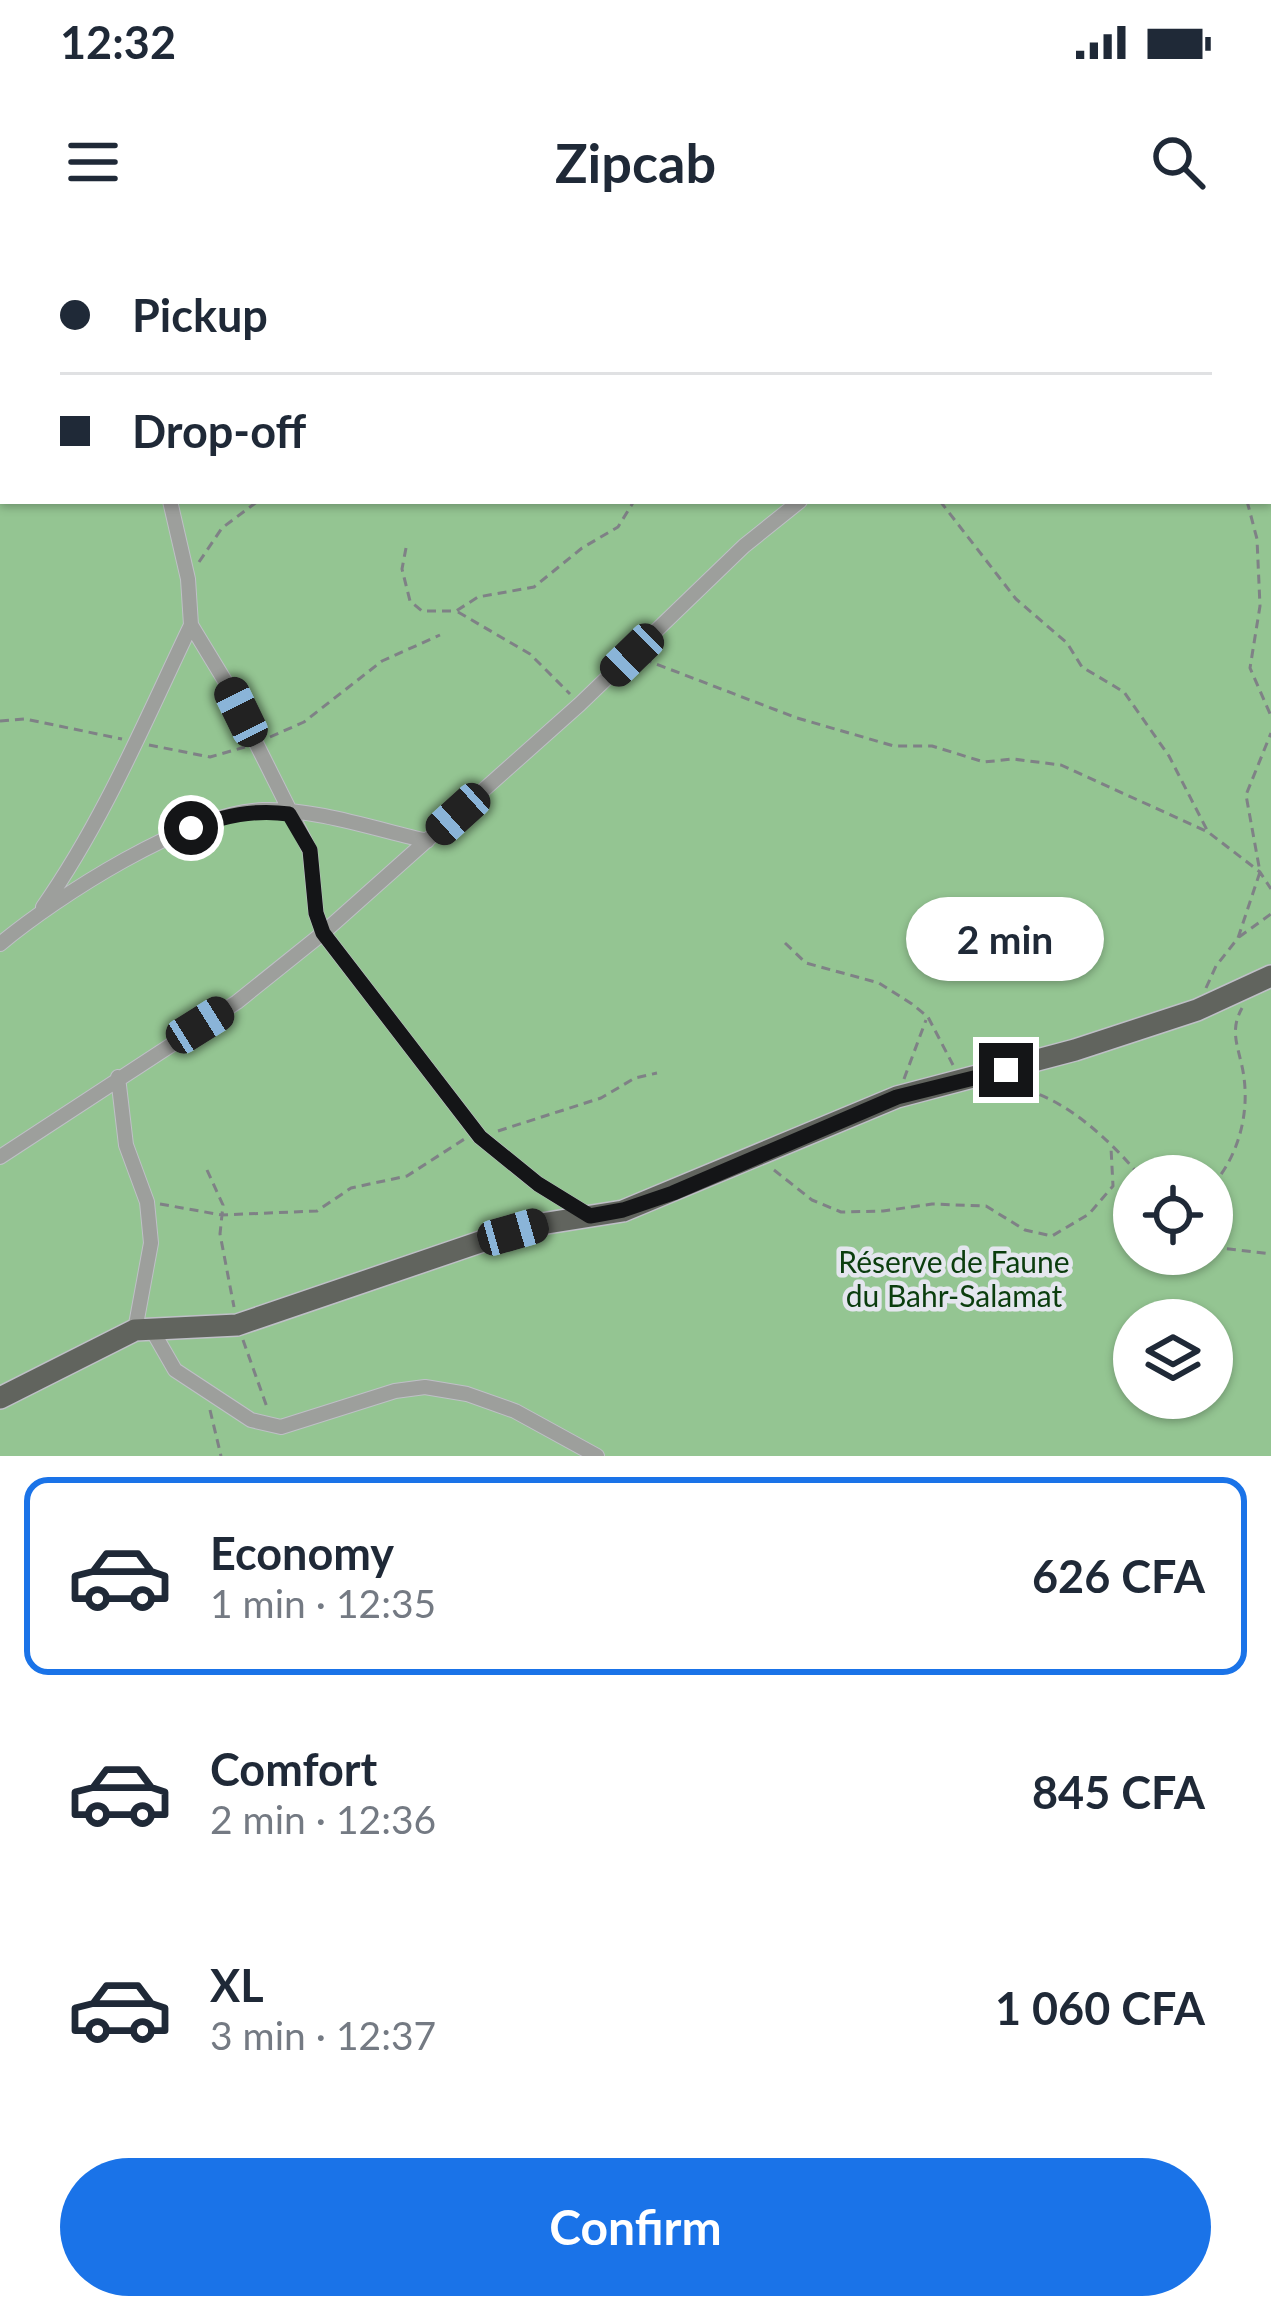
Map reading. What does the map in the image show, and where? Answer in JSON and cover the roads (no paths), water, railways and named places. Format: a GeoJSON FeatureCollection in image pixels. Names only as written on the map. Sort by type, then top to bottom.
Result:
{"type":"FeatureCollection","features":[{"type":"Feature","properties":{"kind":"main road"},"geometry":{"type":"LineString","coordinates":[[0,1398],[143,1330],[237,1325],[486,1240],[656,1199],[897,1097],[1197,1010],[1263,981]]}},
{"type":"Feature","properties":{"kind":"street"},"geometry":{"type":"LineString","coordinates":[[171,504],[188,579],[191,625],[225,681],[310,850],[316,913],[323,933],[480,1137],[538,1184],[590,1216]]}},
{"type":"Feature","properties":{"kind":"street"},"geometry":{"type":"LineString","coordinates":[[0,1157],[237,1002],[323,933],[580,704],[744,546],[796,504]]}},
{"type":"Feature","properties":{"kind":"street"},"geometry":{"type":"LineString","coordinates":[[39,912],[82,846],[191,625]]}},
{"type":"Feature","properties":{"kind":"street"},"geometry":{"type":"LineString","coordinates":[[0,944],[39,912],[191,828],[219,818],[264,810],[427,841]]}},
{"type":"Feature","properties":{"kind":"street"},"geometry":{"type":"LineString","coordinates":[[118,1076],[126,1144],[147,1202],[151,1243],[143,1330],[175,1370],[251,1420],[280,1427],[395,1391],[425,1387],[467,1394],[515,1411],[597,1456]]}},
{"type":"Feature","properties":{"kind":"park label","name":"Réserve de Faune du Bahr-Salamat"},"geometry":{"type":"Point","coordinates":[954,1280]}}]}
